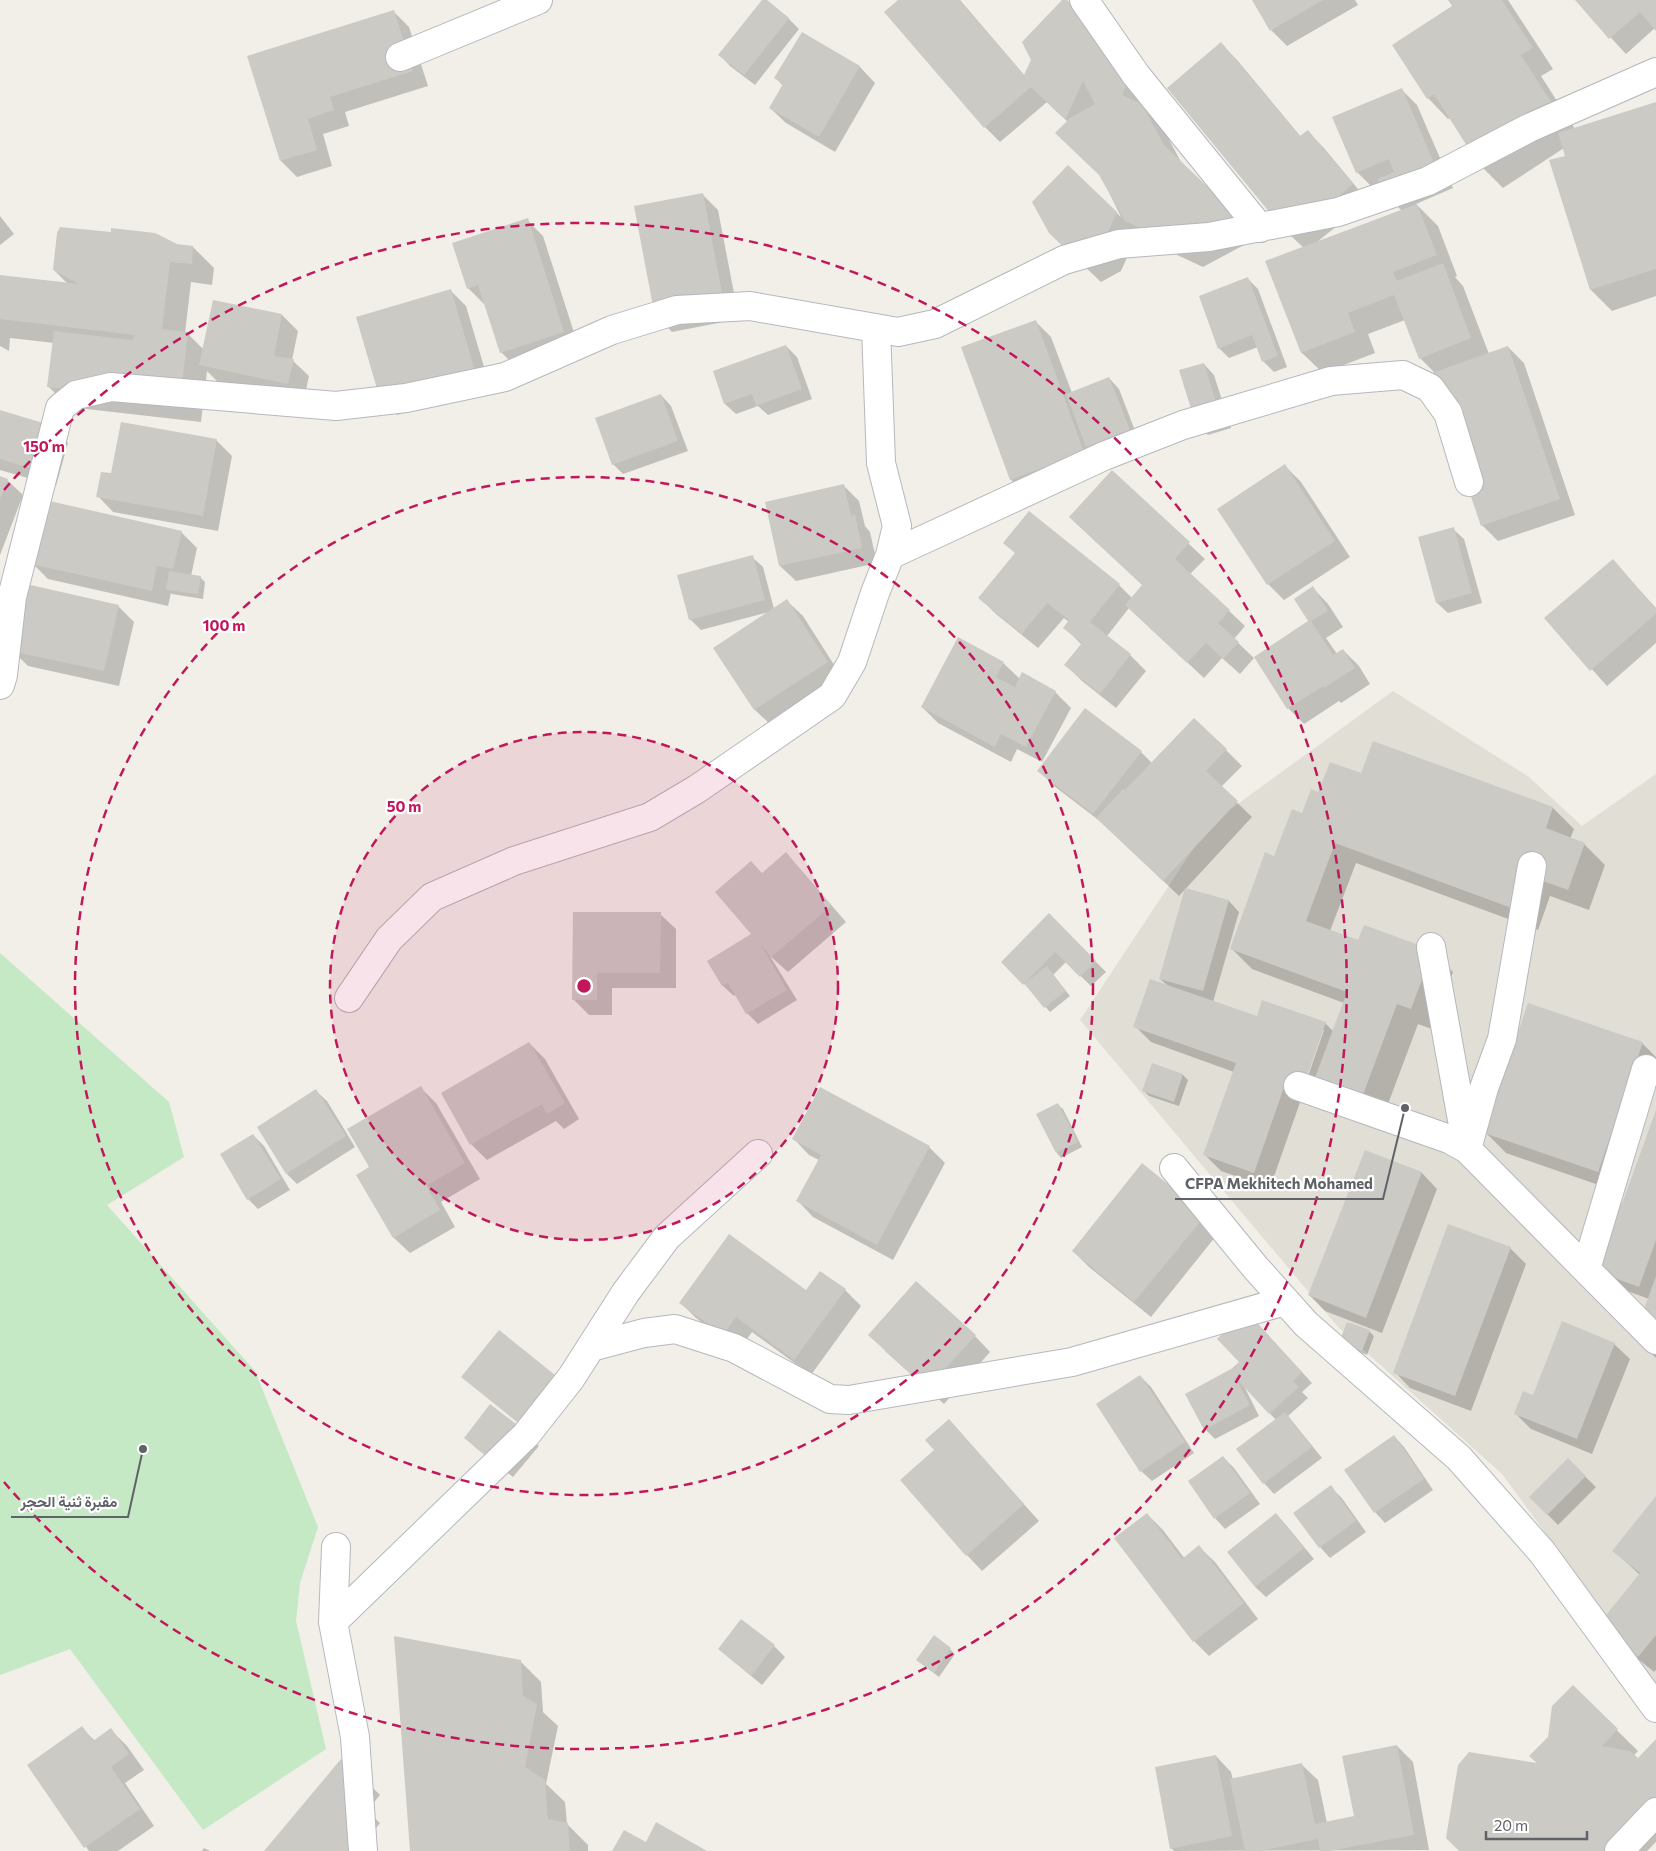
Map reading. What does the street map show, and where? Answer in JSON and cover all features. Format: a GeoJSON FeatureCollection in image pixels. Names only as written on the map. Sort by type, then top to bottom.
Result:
{"type":"FeatureCollection","features":[{"type":"Feature","properties":{"kind":"street"},"geometry":{"type":"LineString","coordinates":[[400,57],[538,0]]}},
{"type":"Feature","properties":{"kind":"street"},"geometry":{"type":"LineString","coordinates":[[1084,0],[1136,75],[1260,228]]}},
{"type":"Feature","properties":{"kind":"street"},"geometry":{"type":"LineString","coordinates":[[0,685],[3,675],[6,595],[60,408],[76,395],[111,387],[336,406],[406,398],[505,377],[612,330],[677,310],[750,306],[898,332],[935,324],[1064,260],[1119,244],[1209,237],[1338,212],[1428,181],[1529,128],[1656,72]]}},
{"type":"Feature","properties":{"kind":"street"},"geometry":{"type":"LineString","coordinates":[[349,998],[389,939],[432,897],[514,861],[650,817],[697,789],[832,696],[852,662],[875,593],[890,556],[897,526],[880,463],[876,328]]}},
{"type":"Feature","properties":{"kind":"street"},"geometry":{"type":"LineString","coordinates":[[890,556],[1112,452],[1183,425],[1331,381],[1403,374],[1430,388],[1448,413],[1469,482]]}},
{"type":"Feature","properties":{"kind":"street"},"geometry":{"type":"LineString","coordinates":[[1467,1149],[1484,1088],[1502,1039],[1532,866]]}},
{"type":"Feature","properties":{"kind":"street"},"geometry":{"type":"LineString","coordinates":[[1431,946],[1467,1149]]}},
{"type":"Feature","properties":{"kind":"street"},"geometry":{"type":"LineString","coordinates":[[1586,1268],[1646,1069]]}},
{"type":"Feature","properties":{"kind":"street"},"geometry":{"type":"LineString","coordinates":[[1298,1086],[1449,1139],[1467,1149],[1656,1340]]}},
{"type":"Feature","properties":{"kind":"street"},"geometry":{"type":"LineString","coordinates":[[333,1622],[526,1435],[571,1378],[626,1292],[667,1237],[758,1154]]}},
{"type":"Feature","properties":{"kind":"street"},"geometry":{"type":"LineString","coordinates":[[1174,1168],[1284,1301],[1306,1324],[1459,1458],[1542,1552],[1656,1708]]}},
{"type":"Feature","properties":{"kind":"street"},"geometry":{"type":"LineString","coordinates":[[591,1347],[644,1332],[675,1330],[734,1348],[830,1399],[849,1400],[1072,1362],[1284,1301]]}},
{"type":"Feature","properties":{"kind":"street"},"geometry":{"type":"LineString","coordinates":[[336,1548],[333,1622],[355,1738],[362,1851]]}},
{"type":"Feature","properties":{"kind":"street"},"geometry":{"type":"LineString","coordinates":[[1619,1851],[1656,1812]]}},
{"type":"Feature","properties":{"kind":"shaded area"},"geometry":{"type":"Polygon","coordinates":[[[1393,691],[1529,777],[1582,826],[1656,774],[1656,1683],[1502,1474],[1338,1327],[1080,1020],[1209,825],[1393,691]]]}},
{"type":"Feature","properties":{"kind":"green space"},"geometry":{"type":"Polygon","coordinates":[[[0,953],[169,1102],[184,1157],[107,1205],[255,1371],[318,1527],[300,1583],[296,1621],[326,1749],[203,1830],[70,1649],[0,1675],[0,953]]]}},
{"type":"Feature","properties":{"kind":"building"},"geometry":{"type":"Polygon","coordinates":[[[762,0],[767,0],[789,18],[744,75],[718,55],[762,0]]]}},
{"type":"Feature","properties":{"kind":"building"},"geometry":{"type":"Polygon","coordinates":[[[898,0],[959,0],[1024,75],[1031,60],[1022,42],[1062,0],[1067,0],[1107,38],[1129,80],[1122,95],[1142,104],[1164,145],[1238,216],[1181,247],[1125,221],[1099,175],[1055,133],[1070,118],[1095,104],[1083,81],[1066,118],[1060,115],[1031,87],[984,128],[884,12],[898,0]]]}},
{"type":"Feature","properties":{"kind":"building"},"geometry":{"type":"Polygon","coordinates":[[[1252,0],[1323,0],[1270,31],[1252,0]]]}},
{"type":"Feature","properties":{"kind":"building"},"geometry":{"type":"Polygon","coordinates":[[[1448,0],[1502,0],[1533,48],[1521,55],[1560,116],[1481,168],[1434,94],[1427,99],[1392,45],[1452,6],[1448,0]]]}},
{"type":"Feature","properties":{"kind":"building"},"geometry":{"type":"Polygon","coordinates":[[[1575,0],[1656,0],[1656,31],[1640,12],[1609,39],[1575,0]]]}},
{"type":"Feature","properties":{"kind":"building"},"geometry":{"type":"Polygon","coordinates":[[[394,10],[413,71],[330,97],[334,110],[308,119],[317,150],[280,161],[247,56],[394,10]]]}},
{"type":"Feature","properties":{"kind":"building"},"geometry":{"type":"Polygon","coordinates":[[[802,32],[860,66],[819,137],[769,108],[783,84],[774,78],[802,32]]]}},
{"type":"Feature","properties":{"kind":"building"},"geometry":{"type":"Polygon","coordinates":[[[1221,42],[1300,136],[1308,130],[1353,184],[1290,237],[1167,88],[1221,42]]]}},
{"type":"Feature","properties":{"kind":"building"},"geometry":{"type":"Polygon","coordinates":[[[1402,88],[1438,172],[1384,195],[1377,179],[1394,172],[1389,159],[1356,173],[1332,117],[1402,88]]]}},
{"type":"Feature","properties":{"kind":"building"},"geometry":{"type":"Polygon","coordinates":[[[1656,102],[1656,269],[1590,290],[1549,160],[1565,156],[1558,133],[1656,102]]]}},
{"type":"Feature","properties":{"kind":"building"},"geometry":{"type":"Polygon","coordinates":[[[1068,165],[1117,212],[1100,250],[1079,262],[1049,233],[1032,202],[1068,165]]]}},
{"type":"Feature","properties":{"kind":"building"},"geometry":{"type":"Polygon","coordinates":[[[703,193],[724,303],[655,317],[634,206],[703,193]]]}},
{"type":"Feature","properties":{"kind":"building"},"geometry":{"type":"Polygon","coordinates":[[[1417,204],[1437,255],[1393,272],[1397,281],[1443,263],[1471,338],[1419,359],[1394,295],[1348,313],[1355,332],[1301,353],[1265,261],[1417,204]]]}},
{"type":"Feature","properties":{"kind":"building"},"geometry":{"type":"Polygon","coordinates":[[[528,218],[564,332],[500,353],[478,285],[467,289],[452,243],[528,218]]]}},
{"type":"Feature","properties":{"kind":"building"},"geometry":{"type":"Polygon","coordinates":[[[60,227],[111,232],[111,228],[155,233],[177,244],[193,246],[192,264],[170,262],[162,329],[188,332],[180,402],[47,387],[54,331],[132,340],[135,335],[0,319],[0,275],[79,284],[53,270],[57,233],[60,227]]]}},
{"type":"Feature","properties":{"kind":"building"},"geometry":{"type":"Polygon","coordinates":[[[1248,277],[1278,356],[1262,362],[1252,335],[1218,349],[1199,296],[1248,277]]]}},
{"type":"Feature","properties":{"kind":"building"},"geometry":{"type":"Polygon","coordinates":[[[451,289],[475,371],[380,399],[356,317],[451,289]]]}},
{"type":"Feature","properties":{"kind":"building"},"geometry":{"type":"Polygon","coordinates":[[[213,300],[282,314],[274,356],[294,359],[288,384],[199,365],[213,300]]]}},
{"type":"Feature","properties":{"kind":"building"},"geometry":{"type":"Polygon","coordinates":[[[1036,320],[1084,452],[1010,480],[961,347],[1036,320]]]}},
{"type":"Feature","properties":{"kind":"building"},"geometry":{"type":"Polygon","coordinates":[[[786,345],[802,389],[756,406],[752,394],[724,404],[713,371],[786,345]]]}},
{"type":"Feature","properties":{"kind":"building"},"geometry":{"type":"Polygon","coordinates":[[[1508,346],[1560,499],[1481,526],[1429,374],[1508,346]]]}},
{"type":"Feature","properties":{"kind":"building"},"geometry":{"type":"Polygon","coordinates":[[[1204,363],[1221,418],[1196,425],[1179,370],[1204,363]]]}},
{"type":"Feature","properties":{"kind":"building"},"geometry":{"type":"Polygon","coordinates":[[[1109,377],[1130,430],[1086,447],[1066,394],[1109,377]]]}},
{"type":"Feature","properties":{"kind":"building"},"geometry":{"type":"Polygon","coordinates":[[[661,394],[678,441],[612,465],[595,418],[661,394]]]}},
{"type":"Feature","properties":{"kind":"building"},"geometry":{"type":"Polygon","coordinates":[[[0,410],[53,426],[40,471],[0,459],[0,410]]]}},
{"type":"Feature","properties":{"kind":"building"},"geometry":{"type":"Polygon","coordinates":[[[121,422],[217,439],[203,516],[96,497],[101,472],[111,473],[121,422]]]}},
{"type":"Feature","properties":{"kind":"building"},"geometry":{"type":"Polygon","coordinates":[[[1285,464],[1335,541],[1267,585],[1217,509],[1285,464]]]}},
{"type":"Feature","properties":{"kind":"building"},"geometry":{"type":"Polygon","coordinates":[[[1112,470],[1190,542],[1175,559],[1230,610],[1218,623],[1239,642],[1223,659],[1206,643],[1187,663],[1125,605],[1142,585],[1069,517],[1112,470]]]}},
{"type":"Feature","properties":{"kind":"building"},"geometry":{"type":"Polygon","coordinates":[[[0,476],[8,479],[0,499],[0,476]]]}},
{"type":"Feature","properties":{"kind":"building"},"geometry":{"type":"Polygon","coordinates":[[[844,484],[851,516],[855,514],[862,548],[779,566],[765,502],[844,484]]]}},
{"type":"Feature","properties":{"kind":"building"},"geometry":{"type":"Polygon","coordinates":[[[45,500],[182,531],[173,569],[157,566],[152,591],[31,564],[45,500]]]}},
{"type":"Feature","properties":{"kind":"building"},"geometry":{"type":"Polygon","coordinates":[[[1029,511],[1120,584],[1090,622],[1131,654],[1100,694],[1064,665],[1082,643],[1063,628],[1069,620],[1047,603],[1022,634],[978,598],[1015,553],[1003,543],[1029,511]]]}},
{"type":"Feature","properties":{"kind":"building"},"geometry":{"type":"Polygon","coordinates":[[[1454,527],[1472,593],[1436,603],[1418,537],[1454,527]]]}},
{"type":"Feature","properties":{"kind":"building"},"geometry":{"type":"Polygon","coordinates":[[[753,555],[765,600],[689,620],[677,575],[753,555]]]}},
{"type":"Feature","properties":{"kind":"building"},"geometry":{"type":"Polygon","coordinates":[[[1613,559],[1656,609],[1656,614],[1590,671],[1544,618],[1613,559]]]}},
{"type":"Feature","properties":{"kind":"building"},"geometry":{"type":"Polygon","coordinates":[[[169,571],[201,576],[198,594],[166,590],[169,571]]]}},
{"type":"Feature","properties":{"kind":"building"},"geometry":{"type":"Polygon","coordinates":[[[26,584],[119,605],[104,671],[11,651],[26,584]]]}},
{"type":"Feature","properties":{"kind":"building"},"geometry":{"type":"Polygon","coordinates":[[[1313,586],[1328,611],[1311,621],[1333,655],[1343,649],[1355,668],[1287,709],[1254,657],[1308,621],[1294,599],[1313,586]]]}},
{"type":"Feature","properties":{"kind":"building"},"geometry":{"type":"Polygon","coordinates":[[[787,599],[828,662],[754,710],[713,648],[787,599]]]}},
{"type":"Feature","properties":{"kind":"building"},"geometry":{"type":"Polygon","coordinates":[[[958,637],[1004,662],[996,677],[1015,687],[1022,672],[1056,691],[1026,747],[1001,734],[995,747],[921,707],[958,637]]]}},
{"type":"Feature","properties":{"kind":"building"},"geometry":{"type":"Polygon","coordinates":[[[1085,708],[1142,751],[1093,814],[1037,771],[1085,708]]]}},
{"type":"Feature","properties":{"kind":"building"},"geometry":{"type":"Polygon","coordinates":[[[1194,718],[1227,749],[1206,771],[1238,801],[1163,881],[1096,818],[1194,718]]]}},
{"type":"Feature","properties":{"kind":"building"},"geometry":{"type":"Polygon","coordinates":[[[1373,741],[1553,807],[1546,828],[1585,843],[1568,890],[1529,876],[1517,910],[1335,843],[1306,921],[1358,940],[1364,925],[1433,950],[1411,1009],[1397,1004],[1361,1100],[1313,1083],[1347,992],[1230,949],[1265,852],[1274,856],[1292,809],[1302,813],[1311,789],[1318,792],[1330,762],[1361,773],[1373,741]]]}},
{"type":"Feature","properties":{"kind":"building"},"geometry":{"type":"Polygon","coordinates":[[[786,852],[831,906],[771,957],[761,945],[787,990],[746,1014],[728,983],[722,986],[707,961],[751,934],[715,892],[751,861],[762,873],[786,852]]]}},
{"type":"Feature","properties":{"kind":"building"},"geometry":{"type":"Polygon","coordinates":[[[1185,888],[1229,900],[1203,991],[1159,979],[1185,888]]]}},
{"type":"Feature","properties":{"kind":"building"},"geometry":{"type":"Polygon","coordinates":[[[573,912],[661,912],[660,973],[597,973],[597,1000],[572,1000],[573,912]]]}},
{"type":"Feature","properties":{"kind":"building"},"geometry":{"type":"Polygon","coordinates":[[[1049,913],[1096,961],[1080,977],[1055,952],[1025,983],[1047,966],[1066,991],[1044,1008],[1024,983],[1023,985],[1001,962],[1049,913]]]}},
{"type":"Feature","properties":{"kind":"building"},"geometry":{"type":"Polygon","coordinates":[[[1150,979],[1257,1016],[1262,1000],[1326,1022],[1305,1082],[1288,1076],[1254,1173],[1203,1155],[1236,1063],[1133,1027],[1150,979]]]}},
{"type":"Feature","properties":{"kind":"building"},"geometry":{"type":"Polygon","coordinates":[[[1528,1003],[1643,1042],[1598,1172],[1484,1133],[1528,1003]]]}},
{"type":"Feature","properties":{"kind":"building"},"geometry":{"type":"Polygon","coordinates":[[[529,1042],[565,1103],[547,1114],[542,1104],[470,1145],[441,1093],[529,1042]]]}},
{"type":"Feature","properties":{"kind":"building"},"geometry":{"type":"Polygon","coordinates":[[[1152,1063],[1183,1074],[1174,1102],[1142,1091],[1152,1063]]]}},
{"type":"Feature","properties":{"kind":"building"},"geometry":{"type":"Polygon","coordinates":[[[421,1086],[465,1163],[426,1186],[440,1210],[393,1238],[356,1175],[369,1167],[347,1129],[421,1086]]]}},
{"type":"Feature","properties":{"kind":"building"},"geometry":{"type":"Polygon","coordinates":[[[820,1087],[930,1146],[877,1245],[796,1201],[821,1155],[792,1139],[820,1087]]]}},
{"type":"Feature","properties":{"kind":"building"},"geometry":{"type":"Polygon","coordinates":[[[316,1089],[346,1136],[286,1174],[257,1127],[316,1089]]]}},
{"type":"Feature","properties":{"kind":"building"},"geometry":{"type":"Polygon","coordinates":[[[1058,1103],[1078,1142],[1056,1153],[1036,1114],[1058,1103]]]}},
{"type":"Feature","properties":{"kind":"building"},"geometry":{"type":"Polygon","coordinates":[[[1656,1110],[1656,1240],[1639,1287],[1582,1266],[1607,1199],[1622,1204],[1656,1110]]]}},
{"type":"Feature","properties":{"kind":"building"},"geometry":{"type":"Polygon","coordinates":[[[253,1134],[281,1179],[247,1200],[220,1154],[253,1134]]]}},
{"type":"Feature","properties":{"kind":"building"},"geometry":{"type":"Polygon","coordinates":[[[1365,1150],[1422,1172],[1366,1318],[1308,1295],[1365,1150]]]}},
{"type":"Feature","properties":{"kind":"building"},"geometry":{"type":"Polygon","coordinates":[[[1142,1163],[1206,1215],[1134,1302],[1072,1251],[1142,1163]]]}},
{"type":"Feature","properties":{"kind":"building"},"geometry":{"type":"Polygon","coordinates":[[[1448,1224],[1511,1247],[1455,1396],[1393,1373],[1448,1224]]]}},
{"type":"Feature","properties":{"kind":"building"},"geometry":{"type":"Polygon","coordinates":[[[729,1234],[806,1290],[820,1271],[846,1289],[794,1360],[736,1317],[723,1335],[679,1303],[729,1234]]]}},
{"type":"Feature","properties":{"kind":"building"},"geometry":{"type":"Polygon","coordinates":[[[1656,1276],[1656,1345],[1634,1337],[1656,1276]]]}},
{"type":"Feature","properties":{"kind":"building"},"geometry":{"type":"Polygon","coordinates":[[[916,1281],[976,1335],[927,1389],[868,1335],[916,1281]]]}},
{"type":"Feature","properties":{"kind":"building"},"geometry":{"type":"Polygon","coordinates":[[[1246,1311],[1302,1372],[1293,1381],[1299,1387],[1269,1414],[1234,1376],[1250,1405],[1204,1430],[1185,1394],[1231,1369],[1239,1362],[1217,1339],[1246,1311]]]}},
{"type":"Feature","properties":{"kind":"building"},"geometry":{"type":"Polygon","coordinates":[[[1562,1321],[1615,1343],[1577,1439],[1514,1414],[1523,1391],[1533,1395],[1562,1321]]]}},
{"type":"Feature","properties":{"kind":"building"},"geometry":{"type":"Polygon","coordinates":[[[1347,1322],[1370,1330],[1362,1351],[1339,1343],[1347,1322]]]}},
{"type":"Feature","properties":{"kind":"building"},"geometry":{"type":"Polygon","coordinates":[[[499,1330],[560,1379],[522,1426],[461,1377],[499,1330]]]}},
{"type":"Feature","properties":{"kind":"building"},"geometry":{"type":"Polygon","coordinates":[[[1140,1375],[1185,1442],[1140,1472],[1096,1404],[1140,1375]]]}},
{"type":"Feature","properties":{"kind":"building"},"geometry":{"type":"Polygon","coordinates":[[[490,1404],[529,1434],[502,1468],[464,1438],[490,1404]]]}},
{"type":"Feature","properties":{"kind":"building"},"geometry":{"type":"Polygon","coordinates":[[[1285,1412],[1312,1447],[1263,1484],[1236,1449],[1285,1412]]]}},
{"type":"Feature","properties":{"kind":"building"},"geometry":{"type":"Polygon","coordinates":[[[949,1419],[1024,1504],[966,1556],[900,1480],[934,1450],[925,1440],[949,1419]]]}},
{"type":"Feature","properties":{"kind":"building"},"geometry":{"type":"Polygon","coordinates":[[[1394,1435],[1424,1479],[1374,1513],[1344,1470],[1394,1435]]]}},
{"type":"Feature","properties":{"kind":"building"},"geometry":{"type":"Polygon","coordinates":[[[1223,1456],[1250,1493],[1214,1519],[1188,1481],[1223,1456]]]}},
{"type":"Feature","properties":{"kind":"building"},"geometry":{"type":"Polygon","coordinates":[[[1568,1458],[1586,1476],[1547,1515],[1529,1497],[1568,1458]]]}},
{"type":"Feature","properties":{"kind":"building"},"geometry":{"type":"Polygon","coordinates":[[[1331,1485],[1356,1521],[1319,1548],[1293,1513],[1331,1485]]]}},
{"type":"Feature","properties":{"kind":"building"},"geometry":{"type":"Polygon","coordinates":[[[1656,1496],[1656,1635],[1638,1657],[1598,1625],[1640,1573],[1612,1551],[1656,1496]]]}},
{"type":"Feature","properties":{"kind":"building"},"geometry":{"type":"Polygon","coordinates":[[[1147,1513],[1182,1559],[1199,1545],[1244,1603],[1193,1642],[1114,1538],[1147,1513]]]}},
{"type":"Feature","properties":{"kind":"building"},"geometry":{"type":"Polygon","coordinates":[[[1276,1513],[1304,1548],[1255,1587],[1227,1552],[1276,1513]]]}},
{"type":"Feature","properties":{"kind":"building"},"geometry":{"type":"Polygon","coordinates":[[[741,1619],[775,1645],[751,1676],[718,1649],[741,1619]]]}},
{"type":"Feature","properties":{"kind":"building"},"geometry":{"type":"Polygon","coordinates":[[[934,1635],[951,1648],[934,1673],[916,1660],[934,1635]]]}},
{"type":"Feature","properties":{"kind":"building"},"geometry":{"type":"Polygon","coordinates":[[[394,1636],[521,1660],[523,1696],[537,1704],[525,1767],[545,1780],[548,1819],[568,1823],[570,1851],[410,1851],[394,1636]]]}},
{"type":"Feature","properties":{"kind":"building"},"geometry":{"type":"Polygon","coordinates":[[[1573,1685],[1618,1729],[1602,1746],[1630,1751],[1638,1758],[1656,1739],[1656,1800],[1606,1851],[1459,1851],[1446,1838],[1458,1765],[1469,1752],[1537,1763],[1529,1756],[1548,1737],[1552,1706],[1573,1685]]]}},
{"type":"Feature","properties":{"kind":"building"},"geometry":{"type":"Polygon","coordinates":[[[82,1726],[93,1741],[111,1728],[129,1754],[111,1767],[140,1809],[84,1848],[27,1765],[82,1726]]]}},
{"type":"Feature","properties":{"kind":"building"},"geometry":{"type":"Polygon","coordinates":[[[1397,1745],[1414,1835],[1329,1851],[1320,1851],[1318,1839],[1261,1851],[1245,1851],[1230,1779],[1302,1763],[1315,1824],[1354,1816],[1342,1756],[1397,1745]]]}},
{"type":"Feature","properties":{"kind":"building"},"geometry":{"type":"Polygon","coordinates":[[[1216,1755],[1232,1836],[1170,1849],[1155,1767],[1216,1755]]]}},
{"type":"Feature","properties":{"kind":"building"},"geometry":{"type":"Polygon","coordinates":[[[341,1759],[365,1779],[359,1851],[264,1851],[341,1759]]]}},
{"type":"Feature","properties":{"kind":"building"},"geometry":{"type":"Polygon","coordinates":[[[656,1822],[707,1851],[612,1851],[624,1830],[646,1842],[656,1822]]]}},
{"type":"Feature","properties":{"kind":"place","name":"CFPA Mekhitech Mohamed"},"geometry":{"type":"Point","coordinates":[1405,1108]}},
{"type":"Feature","properties":{"kind":"place","name":"مقبرة ثنية الحجر"},"geometry":{"type":"Point","coordinates":[143,1449]}}]}
